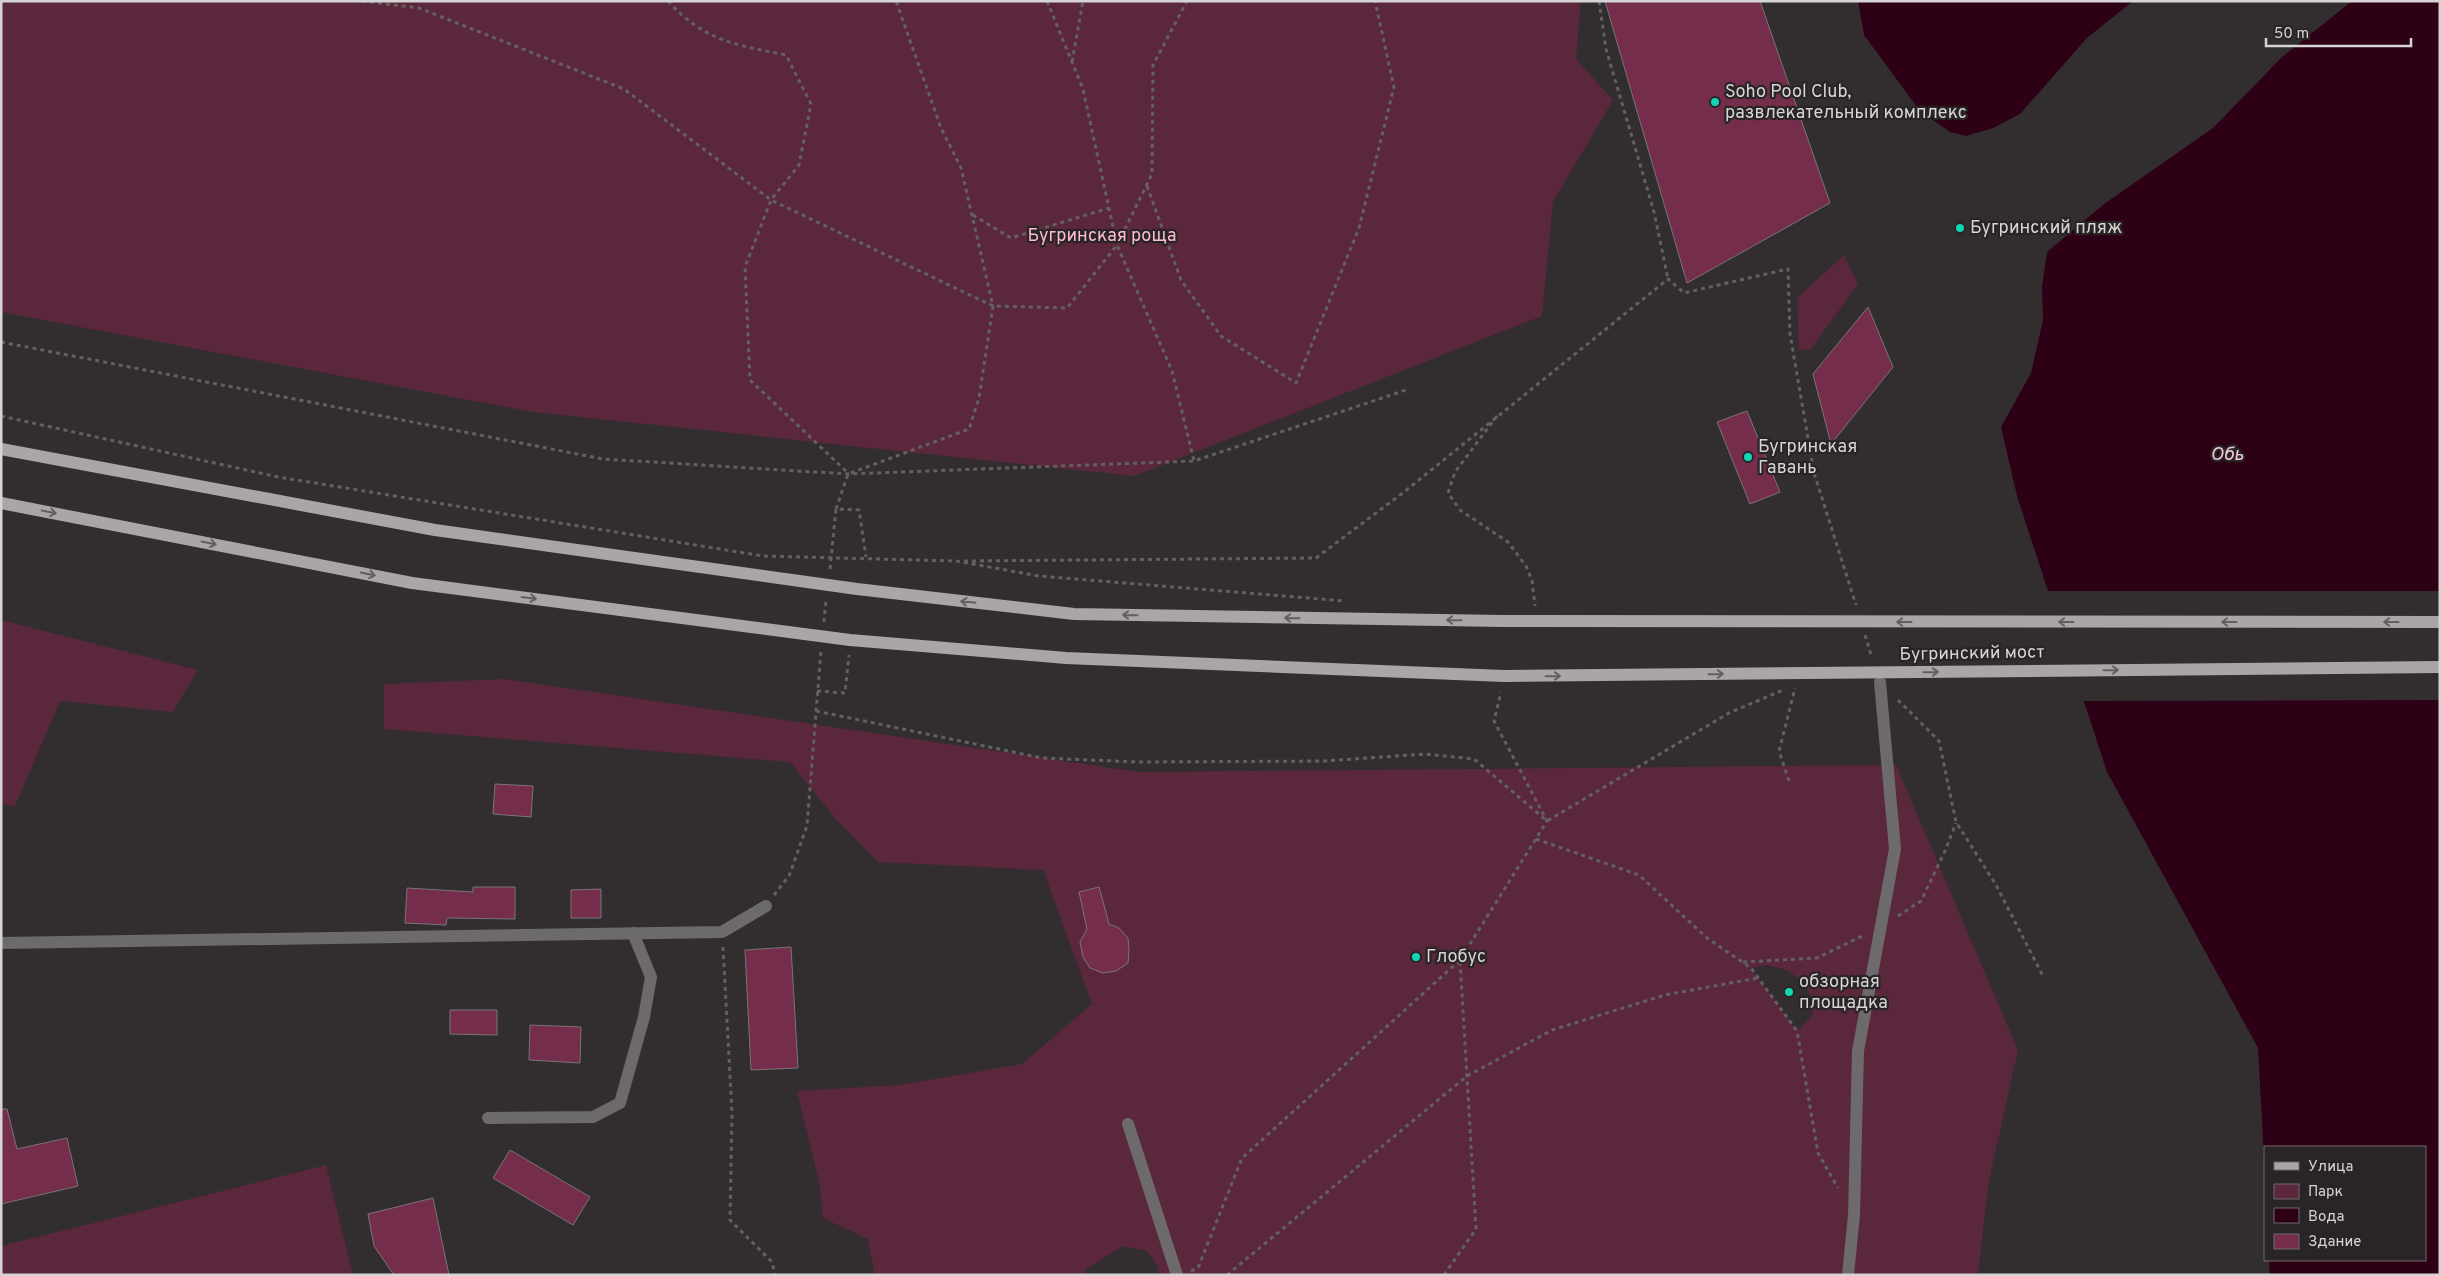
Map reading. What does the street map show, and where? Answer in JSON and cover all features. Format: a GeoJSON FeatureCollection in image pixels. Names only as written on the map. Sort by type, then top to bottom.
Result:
{"type":"FeatureCollection","features":[{"type":"Feature","properties":{"kind":"main road"},"geometry":{"type":"LineString","coordinates":[[1,448],[435,530],[857,589],[1074,614],[1503,621],[2440,622]]}},
{"type":"Feature","properties":{"kind":"main road","name":"Бугринский мост"},"geometry":{"type":"LineString","coordinates":[[1,502],[412,583],[850,640],[1066,658],[1504,676],[2440,668]]}},
{"type":"Feature","properties":{"kind":"street"},"geometry":{"type":"LineString","coordinates":[[1848,1275],[1854,1214],[1858,1051],[1895,849],[1880,682]]}},
{"type":"Feature","properties":{"kind":"street"},"geometry":{"type":"LineString","coordinates":[[1,943],[722,932],[766,906]]}},
{"type":"Feature","properties":{"kind":"street"},"geometry":{"type":"LineString","coordinates":[[488,1118],[594,1117],[620,1103],[644,1018],[651,977],[633,933]]}},
{"type":"Feature","properties":{"kind":"street"},"geometry":{"type":"LineString","coordinates":[[1128,1124],[1183,1273]]}},
{"type":"Feature","properties":{"kind":"path"},"geometry":{"type":"LineString","coordinates":[[362,1],[419,8],[624,89],[771,200],[993,306],[1067,308],[1118,245],[1152,174],[1152,65],[1187,1]]}},
{"type":"Feature","properties":{"kind":"path"},"geometry":{"type":"LineString","coordinates":[[668,1],[684,20],[725,42],[786,55],[811,104],[799,165],[771,200],[745,267],[750,380],[848,474]]}},
{"type":"Feature","properties":{"kind":"path"},"geometry":{"type":"LineString","coordinates":[[848,474],[970,430],[979,398],[993,306],[961,168],[941,128],[896,1]]}},
{"type":"Feature","properties":{"kind":"path"},"geometry":{"type":"LineString","coordinates":[[1047,1],[1083,89],[1118,245],[1172,371],[1194,460]]}},
{"type":"Feature","properties":{"kind":"path"},"geometry":{"type":"LineString","coordinates":[[1072,62],[1083,1]]}},
{"type":"Feature","properties":{"kind":"path"},"geometry":{"type":"LineString","coordinates":[[1147,185],[1181,280],[1221,336],[1296,383],[1359,228],[1394,87],[1375,1]]}},
{"type":"Feature","properties":{"kind":"path"},"geometry":{"type":"LineString","coordinates":[[1599,1],[1606,49],[1654,212],[1668,279],[1684,293],[1788,269],[1790,334],[1814,472],[1856,606]]}},
{"type":"Feature","properties":{"kind":"path"},"geometry":{"type":"LineString","coordinates":[[972,215],[1011,238],[1109,208]]}},
{"type":"Feature","properties":{"kind":"path"},"geometry":{"type":"LineString","coordinates":[[1,416],[278,477],[763,556],[866,557],[956,561],[1316,558],[1404,492],[1668,279]]}},
{"type":"Feature","properties":{"kind":"path"},"geometry":{"type":"LineString","coordinates":[[1,342],[602,459],[848,474],[1194,460],[1409,389]]}},
{"type":"Feature","properties":{"kind":"path"},"geometry":{"type":"LineString","coordinates":[[1501,412],[1455,472],[1448,493],[1460,510],[1508,542],[1526,566],[1532,581],[1536,609],[1526,608]]}},
{"type":"Feature","properties":{"kind":"path"},"geometry":{"type":"LineString","coordinates":[[833,535],[836,508],[848,474]]}},
{"type":"Feature","properties":{"kind":"path"},"geometry":{"type":"LineString","coordinates":[[836,508],[859,510],[866,557]]}},
{"type":"Feature","properties":{"kind":"path"},"geometry":{"type":"LineString","coordinates":[[956,561],[1039,576],[1346,601]]}},
{"type":"Feature","properties":{"kind":"path"},"geometry":{"type":"LineString","coordinates":[[1865,634],[1880,682],[1939,742],[1956,822],[1996,885],[2044,978]]}},
{"type":"Feature","properties":{"kind":"path"},"geometry":{"type":"LineString","coordinates":[[817,690],[845,693],[850,640]]}},
{"type":"Feature","properties":{"kind":"path"},"geometry":{"type":"LineString","coordinates":[[766,906],[789,876],[807,826],[820,662]]}},
{"type":"Feature","properties":{"kind":"path"},"geometry":{"type":"LineString","coordinates":[[1504,676],[1494,721],[1547,821]]}},
{"type":"Feature","properties":{"kind":"path"},"geometry":{"type":"LineString","coordinates":[[1789,782],[1779,751],[1795,684]]}},
{"type":"Feature","properties":{"kind":"path"},"geometry":{"type":"LineString","coordinates":[[816,711],[1042,758],[1140,762],[1325,761],[1425,754],[1474,759],[1547,821]]}},
{"type":"Feature","properties":{"kind":"path"},"geometry":{"type":"LineString","coordinates":[[1183,1273],[1198,1268],[1242,1158],[1460,960],[1547,821],[1729,713]]}},
{"type":"Feature","properties":{"kind":"path"},"geometry":{"type":"LineString","coordinates":[[1536,839],[1639,875],[1707,938],[1751,968],[1797,1031],[1818,1154],[1840,1192]]}},
{"type":"Feature","properties":{"kind":"path"},"geometry":{"type":"LineString","coordinates":[[722,932],[732,1113],[730,1220],[772,1262],[775,1275]]}},
{"type":"Feature","properties":{"kind":"path"},"geometry":{"type":"LineString","coordinates":[[1444,1275],[1476,1229],[1460,960]]}},
{"type":"Feature","properties":{"kind":"path"},"geometry":{"type":"LineString","coordinates":[[1228,1275],[1467,1076],[1552,1030],[1665,996],[1758,978]]}},
{"type":"Feature","properties":{"kind":"green space","name":"Бугринская роща"},"geometry":{"type":"Polygon","coordinates":[[[1,1],[1581,1],[1576,59],[1613,100],[1553,202],[1542,316],[1134,476],[533,412],[1,312],[1,1]]]}},
{"type":"Feature","properties":{"kind":"green space"},"geometry":{"type":"Polygon","coordinates":[[[1844,255],[1858,284],[1811,349],[1799,350],[1797,298],[1844,255]]]}},
{"type":"Feature","properties":{"kind":"green space"},"geometry":{"type":"Polygon","coordinates":[[[1,620],[198,670],[173,712],[60,701],[15,806],[1,804],[1,620]]]}},
{"type":"Feature","properties":{"kind":"green space"},"geometry":{"type":"Polygon","coordinates":[[[505,679],[1139,772],[1896,765],[2018,1050],[1988,1186],[1978,1275],[1159,1275],[1157,1265],[1147,1251],[1123,1246],[1085,1270],[1086,1275],[875,1275],[868,1239],[823,1218],[819,1182],[797,1091],[899,1085],[1022,1064],[1092,1004],[1043,870],[878,862],[835,818],[790,762],[384,729],[384,684],[505,679]],[[1768,965],[1751,968],[1797,1031],[1812,1016],[1813,1001],[1804,984],[1789,971],[1768,965]]]}},
{"type":"Feature","properties":{"kind":"green space"},"geometry":{"type":"Polygon","coordinates":[[[326,1165],[353,1275],[1,1275],[1,1246],[326,1165]]]}},
{"type":"Feature","properties":{"kind":"water"},"geometry":{"type":"Polygon","coordinates":[[[1858,1],[2133,1],[2087,38],[2020,114],[1993,128],[1966,136],[1950,132],[1920,111],[1864,35],[1858,1]]]}},
{"type":"Feature","properties":{"kind":"water","name":"Обь"},"geometry":{"type":"Polygon","coordinates":[[[2352,1],[2440,1],[2440,1275],[2270,1275],[2269,1261],[2426,1261],[2426,1146],[2264,1146],[2264,1159],[2258,1048],[2107,772],[2017,496],[2001,427],[2031,373],[2043,320],[2042,287],[2047,252],[2104,204],[2213,128],[2282,57],[2352,1]]]}},
{"type":"Feature","properties":{"kind":"pier"},"geometry":{"type":"Polygon","coordinates":[[[2045,591],[2440,591],[2440,700],[2081,701],[2045,591]]]}},
{"type":"Feature","properties":{"kind":"building","name":"Soho Pool Club, развлекательный комплекс"},"geometry":{"type":"Polygon","coordinates":[[[1605,1],[1760,1],[1830,203],[1687,283],[1605,1]]]}},
{"type":"Feature","properties":{"kind":"building"},"geometry":{"type":"Polygon","coordinates":[[[1868,307],[1893,367],[1831,444],[1813,374],[1868,307]]]}},
{"type":"Feature","properties":{"kind":"building","name":"Бугринская Гавань"},"geometry":{"type":"Polygon","coordinates":[[[1747,411],[1780,492],[1750,504],[1717,422],[1747,411]]]}},
{"type":"Feature","properties":{"kind":"building"},"geometry":{"type":"Polygon","coordinates":[[[495,784],[533,786],[531,817],[493,814],[495,784]]]}},
{"type":"Feature","properties":{"kind":"building"},"geometry":{"type":"Polygon","coordinates":[[[473,887],[515,887],[515,919],[447,918],[446,925],[405,923],[407,888],[473,892],[473,887]]]}},
{"type":"Feature","properties":{"kind":"building"},"geometry":{"type":"Polygon","coordinates":[[[1099,887],[1109,924],[1119,928],[1128,938],[1129,950],[1128,963],[1116,971],[1103,973],[1090,968],[1083,957],[1080,942],[1087,929],[1079,892],[1099,887]]]}},
{"type":"Feature","properties":{"kind":"building"},"geometry":{"type":"Polygon","coordinates":[[[601,889],[601,918],[571,918],[571,890],[601,889]]]}},
{"type":"Feature","properties":{"kind":"building"},"geometry":{"type":"Polygon","coordinates":[[[791,947],[798,1068],[751,1070],[745,950],[791,947]]]}},
{"type":"Feature","properties":{"kind":"building"},"geometry":{"type":"Polygon","coordinates":[[[450,1010],[497,1010],[497,1035],[450,1034],[450,1010]]]}},
{"type":"Feature","properties":{"kind":"building"},"geometry":{"type":"Polygon","coordinates":[[[530,1025],[581,1027],[580,1063],[529,1060],[530,1025]]]}},
{"type":"Feature","properties":{"kind":"building"},"geometry":{"type":"Polygon","coordinates":[[[1,1109],[7,1109],[17,1149],[67,1138],[78,1186],[1,1204],[1,1109]]]}},
{"type":"Feature","properties":{"kind":"building"},"geometry":{"type":"Polygon","coordinates":[[[510,1150],[590,1197],[573,1225],[493,1178],[510,1150]]]}},
{"type":"Feature","properties":{"kind":"building"},"geometry":{"type":"Polygon","coordinates":[[[433,1198],[449,1275],[394,1275],[374,1246],[368,1214],[433,1198]]]}},
{"type":"Feature","properties":{"kind":"place","name":"Soho Pool Club, развлекательный комплекс"},"geometry":{"type":"Point","coordinates":[1715,102]}},
{"type":"Feature","properties":{"kind":"place","name":"Бугринский пляж"},"geometry":{"type":"Point","coordinates":[1960,228]}},
{"type":"Feature","properties":{"kind":"place","name":"Бугринская Гавань"},"geometry":{"type":"Point","coordinates":[1748,457]}},
{"type":"Feature","properties":{"kind":"place","name":"Глобус"},"geometry":{"type":"Point","coordinates":[1416,957]}},
{"type":"Feature","properties":{"kind":"place","name":"обзорная площадка"},"geometry":{"type":"Point","coordinates":[1789,992]}}]}
